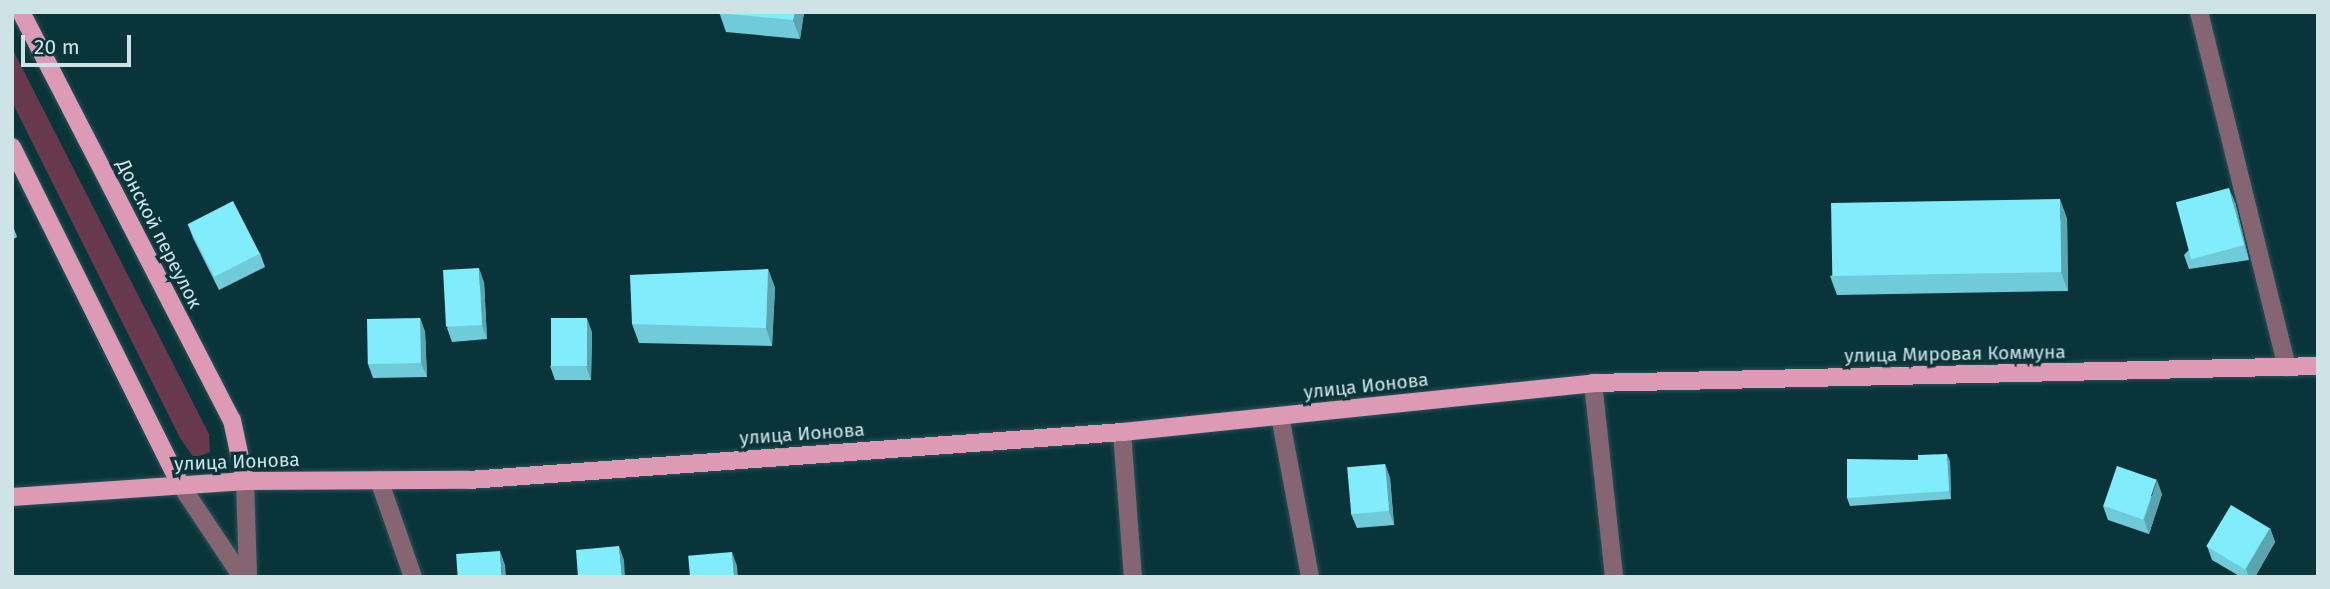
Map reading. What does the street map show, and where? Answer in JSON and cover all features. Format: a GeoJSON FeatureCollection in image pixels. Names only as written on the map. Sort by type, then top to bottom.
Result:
{"type":"FeatureCollection","features":[{"type":"Feature","properties":{"kind":"main road","name":"Донской переулок"},"geometry":{"type":"LineString","coordinates":[[21,12],[232,419],[245,481]]}},
{"type":"Feature","properties":{"kind":"main road"},"geometry":{"type":"LineString","coordinates":[[12,147],[180,484]]}},
{"type":"Feature","properties":{"kind":"main road","name":"улица Мировая Коммуна"},"geometry":{"type":"LineString","coordinates":[[1593,383],[2318,366]]}},
{"type":"Feature","properties":{"kind":"main road","name":"улица Ионова"},"geometry":{"type":"LineString","coordinates":[[12,497],[245,481],[469,480],[1122,432],[1593,383]]}},
{"type":"Feature","properties":{"kind":"street"},"geometry":{"type":"LineString","coordinates":[[2199,12],[2287,367]]}},
{"type":"Feature","properties":{"kind":"street"},"geometry":{"type":"LineString","coordinates":[[1593,383],[1614,577]]}},
{"type":"Feature","properties":{"kind":"street"},"geometry":{"type":"LineString","coordinates":[[1280,416],[1310,577]]}},
{"type":"Feature","properties":{"kind":"street"},"geometry":{"type":"LineString","coordinates":[[1122,432],[1133,577]]}},
{"type":"Feature","properties":{"kind":"street"},"geometry":{"type":"LineString","coordinates":[[379,480],[413,577]]}},
{"type":"Feature","properties":{"kind":"street"},"geometry":{"type":"LineString","coordinates":[[245,481],[248,577]]}},
{"type":"Feature","properties":{"kind":"street"},"geometry":{"type":"LineString","coordinates":[[180,484],[242,577]]}},
{"type":"Feature","properties":{"kind":"shaded area"},"geometry":{"type":"Polygon","coordinates":[[[12,48],[209,434],[210,452],[194,458],[180,438],[12,102],[12,48]]]}},
{"type":"Feature","properties":{"kind":"building"},"geometry":{"type":"Polygon","coordinates":[[[719,12],[795,12],[793,20],[719,12]]]}},
{"type":"Feature","properties":{"kind":"building"},"geometry":{"type":"Polygon","coordinates":[[[2229,188],[2244,245],[2191,259],[2176,202],[2229,188]]]}},
{"type":"Feature","properties":{"kind":"building"},"geometry":{"type":"Polygon","coordinates":[[[2060,199],[2061,272],[1832,276],[1831,203],[2060,199]]]}},
{"type":"Feature","properties":{"kind":"building"},"geometry":{"type":"Polygon","coordinates":[[[233,201],[260,254],[214,277],[188,224],[233,201]]]}},
{"type":"Feature","properties":{"kind":"building"},"geometry":{"type":"Polygon","coordinates":[[[479,268],[482,325],[446,327],[443,270],[479,268]]]}},
{"type":"Feature","properties":{"kind":"building"},"geometry":{"type":"Polygon","coordinates":[[[768,269],[766,328],[632,324],[630,275],[768,269]]]}},
{"type":"Feature","properties":{"kind":"building"},"geometry":{"type":"Polygon","coordinates":[[[420,318],[421,363],[368,364],[367,319],[420,318]]]}},
{"type":"Feature","properties":{"kind":"building"},"geometry":{"type":"Polygon","coordinates":[[[551,318],[587,318],[587,366],[551,366],[551,318]]]}},
{"type":"Feature","properties":{"kind":"building"},"geometry":{"type":"Polygon","coordinates":[[[1947,454],[1949,491],[1847,498],[1847,459],[1918,460],[1918,455],[1947,454]]]}},
{"type":"Feature","properties":{"kind":"building"},"geometry":{"type":"Polygon","coordinates":[[[1385,464],[1389,511],[1351,514],[1347,467],[1385,464]]]}},
{"type":"Feature","properties":{"kind":"building"},"geometry":{"type":"Polygon","coordinates":[[[2117,466],[2157,480],[2143,519],[2103,506],[2117,466]]]}},
{"type":"Feature","properties":{"kind":"building"},"geometry":{"type":"Polygon","coordinates":[[[2231,505],[2270,528],[2245,569],[2206,546],[2231,505]]]}},
{"type":"Feature","properties":{"kind":"building"},"geometry":{"type":"Polygon","coordinates":[[[619,546],[622,577],[578,577],[576,550],[619,546]]]}},
{"type":"Feature","properties":{"kind":"building"},"geometry":{"type":"Polygon","coordinates":[[[500,551],[502,577],[458,577],[456,554],[500,551]]]}},
{"type":"Feature","properties":{"kind":"building"},"geometry":{"type":"Polygon","coordinates":[[[732,552],[734,577],[690,577],[688,556],[732,552]]]}}]}
